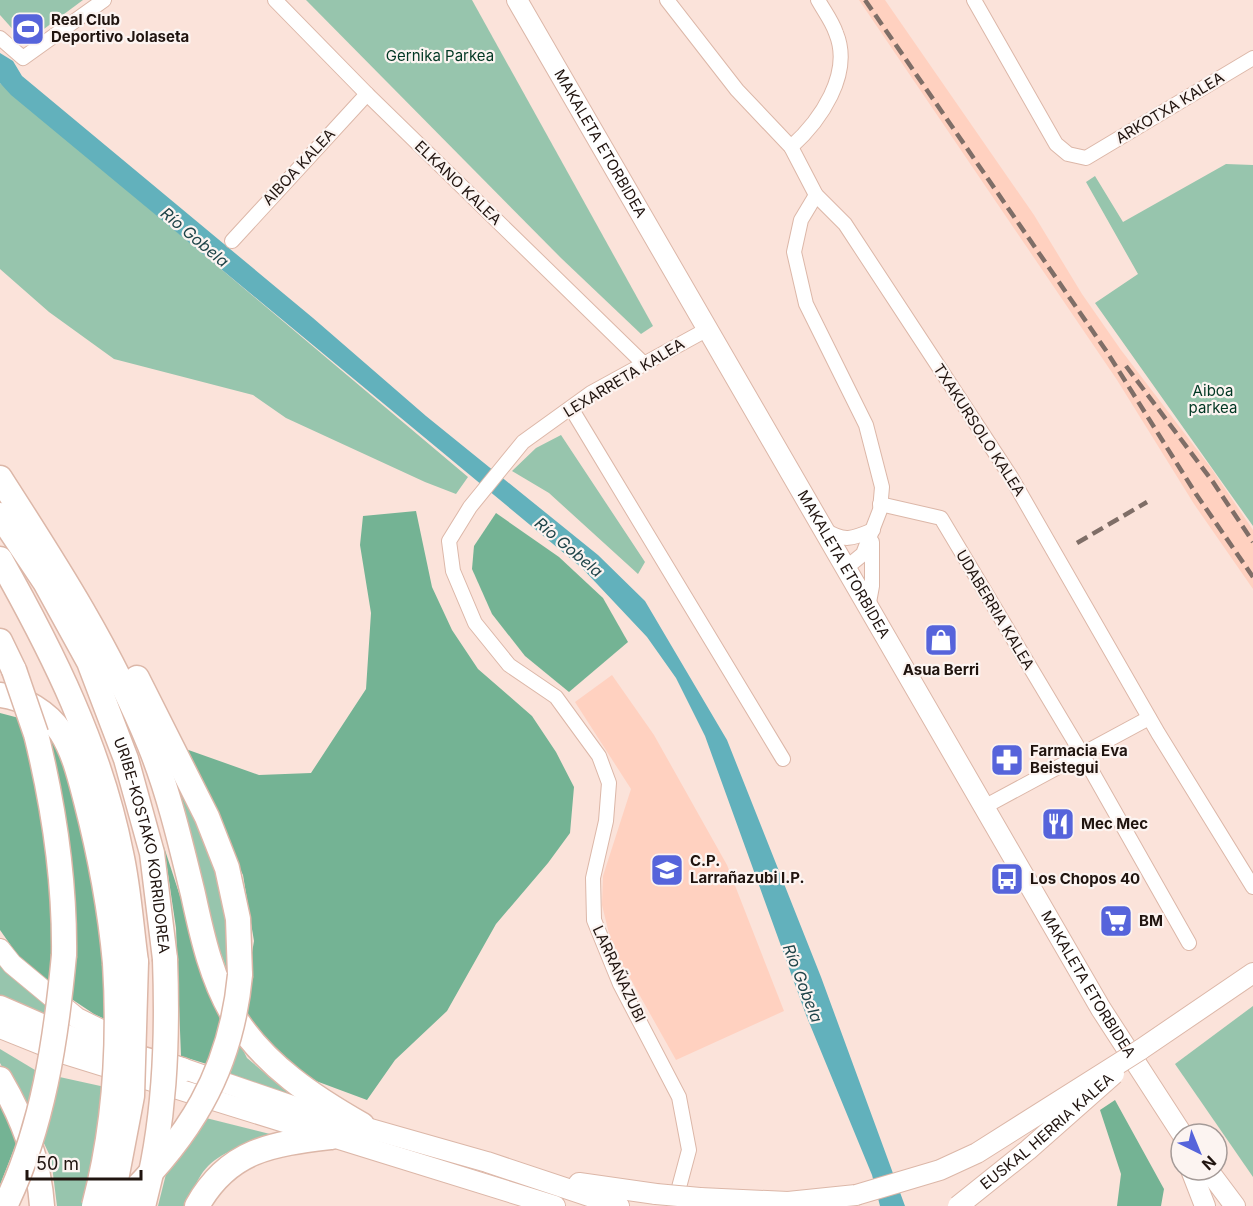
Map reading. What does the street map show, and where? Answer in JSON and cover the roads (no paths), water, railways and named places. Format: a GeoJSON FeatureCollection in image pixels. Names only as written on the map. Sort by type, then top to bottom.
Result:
{"type":"FeatureCollection","features":[{"type":"Feature","properties":{"kind":"highway"},"geometry":{"type":"LineString","coordinates":[[0,478],[51,536],[95,602],[169,739],[228,868],[238,919],[240,975],[228,1043],[218,1073],[200,1109],[170,1152],[118,1206]]}},
{"type":"Feature","properties":{"kind":"highway"},"geometry":{"type":"LineString","coordinates":[[0,478],[87,614],[130,698],[166,792],[213,971],[235,1018],[273,1063],[302,1089],[362,1125]]}},
{"type":"Feature","properties":{"kind":"highway","name":"URIBE-KOSTAKO KORRIDOREA"},"geometry":{"type":"LineString","coordinates":[[0,515],[45,582],[89,662],[122,748],[152,853],[165,958],[168,1030],[164,1075],[143,1206]]}},
{"type":"Feature","properties":{"kind":"highway","name":"URIBE-KOSTAKO KORRIDOREA"},"geometry":{"type":"LineString","coordinates":[[0,560],[64,678],[99,768],[122,854],[132,1096],[111,1206]]}},
{"type":"Feature","properties":{"kind":"highway"},"geometry":{"type":"LineString","coordinates":[[0,641],[14,670],[36,734],[58,832],[64,918],[64,955],[58,1019],[49,1070],[39,1113],[4,1206]]}},
{"type":"Feature","properties":{"kind":"highway"},"geometry":{"type":"LineString","coordinates":[[0,695],[9,696],[38,710],[60,730],[68,744],[81,782],[100,858],[110,915],[126,962],[117,1016],[111,1116],[94,1206]]}},
{"type":"Feature","properties":{"kind":"highway"},"geometry":{"type":"LineString","coordinates":[[0,1008],[71,1039],[182,1070]]}},
{"type":"Feature","properties":{"kind":"highway"},"geometry":{"type":"LineString","coordinates":[[0,1079],[19,1114],[28,1140],[35,1162],[42,1206]]}},
{"type":"Feature","properties":{"kind":"highway"},"geometry":{"type":"LineString","coordinates":[[197,1206],[215,1181],[250,1153],[276,1143],[331,1137]]}},
{"type":"Feature","properties":{"kind":"street"},"geometry":{"type":"LineString","coordinates":[[0,38],[23,58],[104,0]]}},
{"type":"Feature","properties":{"kind":"street","name":"ELKANO KALEA"},"geometry":{"type":"LineString","coordinates":[[275,0],[367,94],[643,363]]}},
{"type":"Feature","properties":{"kind":"street","name":"MAKALETA ETORBIDEA"},"geometry":{"type":"LineString","coordinates":[[517,0],[1101,1009],[1174,1122]]}},
{"type":"Feature","properties":{"kind":"street","name":"TXAKURSOLO KALEA"},"geometry":{"type":"LineString","coordinates":[[667,0],[737,90],[791,147],[816,195],[845,224],[1011,477],[1149,718],[1253,887]]}},
{"type":"Feature","properties":{"kind":"street"},"geometry":{"type":"LineString","coordinates":[[791,147],[804,135],[827,104],[838,75],[841,55],[837,33],[818,0]]}},
{"type":"Feature","properties":{"kind":"street","name":"ARKOTXA KALEA"},"geometry":{"type":"LineString","coordinates":[[974,0],[1056,144],[1068,154],[1086,158],[1253,58]]}},
{"type":"Feature","properties":{"kind":"street","name":"AIBOA KALEA"},"geometry":{"type":"LineString","coordinates":[[232,241],[367,94]]}},
{"type":"Feature","properties":{"kind":"street"},"geometry":{"type":"LineString","coordinates":[[816,195],[801,220],[794,252],[806,304],[866,425],[882,487],[873,531],[863,555],[846,568]]}},
{"type":"Feature","properties":{"kind":"street","name":"LEXARRETA KALEA"},"geometry":{"type":"LineString","coordinates":[[470,507],[523,442],[571,408],[643,363],[706,330]]}},
{"type":"Feature","properties":{"kind":"street"},"geometry":{"type":"LineString","coordinates":[[571,408],[783,759]]}},
{"type":"Feature","properties":{"kind":"street","name":"UDABERRIA KALEA"},"geometry":{"type":"LineString","coordinates":[[880,504],[941,519],[1082,754],[1189,943]]}},
{"type":"Feature","properties":{"kind":"street","name":"LARRAÑAZUBI"},"geometry":{"type":"LineString","coordinates":[[470,507],[449,541],[453,571],[475,623],[509,665],[556,697],[599,756],[609,783],[606,820],[593,878],[594,920],[620,984],[679,1097],[689,1150],[674,1206]]}},
{"type":"Feature","properties":{"kind":"street"},"geometry":{"type":"LineString","coordinates":[[822,528],[838,538],[855,537],[873,531]]}},
{"type":"Feature","properties":{"kind":"street"},"geometry":{"type":"LineString","coordinates":[[868,608],[872,586],[873,531]]}},
{"type":"Feature","properties":{"kind":"street"},"geometry":{"type":"LineString","coordinates":[[984,807],[1149,718]]}},
{"type":"Feature","properties":{"kind":"street"},"geometry":{"type":"LineString","coordinates":[[0,949],[12,964],[77,1018],[182,1070],[304,1110],[487,1162],[619,1206]]}},
{"type":"Feature","properties":{"kind":"street","name":"EUSKAL HERRIA KALEA"},"geometry":{"type":"LineString","coordinates":[[958,1206],[1083,1103],[1140,1050],[1253,973]]}},
{"type":"Feature","properties":{"kind":"street"},"geometry":{"type":"LineString","coordinates":[[0,1028],[65,1054],[555,1206]]}},
{"type":"Feature","properties":{"kind":"street"},"geometry":{"type":"LineString","coordinates":[[487,1162],[585,1185],[700,1198],[789,1202],[856,1195],[940,1170],[977,1153],[1140,1050]]}},
{"type":"Feature","properties":{"kind":"street"},"geometry":{"type":"LineString","coordinates":[[1196,1182],[1205,1206]]}},
{"type":"Feature","properties":{"kind":"street"},"geometry":{"type":"LineString","coordinates":[[1217,1182],[1234,1206]]}},
{"type":"Feature","properties":{"kind":"water","name":"Río Gobela"},"geometry":{"type":"Polygon","coordinates":[[[0,53],[13,61],[22,76],[313,318],[426,416],[598,555],[645,601],[727,740],[821,977],[905,1206],[880,1206],[872,1175],[806,1015],[705,736],[676,678],[647,637],[582,568],[11,95],[0,83],[0,53]]]}},
{"type":"Feature","properties":{"kind":"railway"},"geometry":{"type":"LineString","coordinates":[[865,0],[1107,352],[1196,494],[1253,577]]}},
{"type":"Feature","properties":{"kind":"railway"},"geometry":{"type":"LineString","coordinates":[[1126,366],[1213,482],[1253,542]]}},
{"type":"Feature","properties":{"kind":"railway"},"geometry":{"type":"LineString","coordinates":[[1077,543],[1147,502]]}},
{"type":"Feature","properties":{"kind":"place","name":"Real Club Deportivo Jolaseta"},"geometry":{"type":"Point","coordinates":[28,29]}},
{"type":"Feature","properties":{"kind":"place","name":"Asua Berri"},"geometry":{"type":"Point","coordinates":[941,640]}},
{"type":"Feature","properties":{"kind":"place","name":"Farmacia Eva Beistegui"},"geometry":{"type":"Point","coordinates":[1007,760]}},
{"type":"Feature","properties":{"kind":"place","name":"Mec Mec"},"geometry":{"type":"Point","coordinates":[1058,824]}},
{"type":"Feature","properties":{"kind":"place","name":"C.P. Larrañazubi I.P."},"geometry":{"type":"Point","coordinates":[667,870]}},
{"type":"Feature","properties":{"kind":"place","name":"Los Chopos 40"},"geometry":{"type":"Point","coordinates":[1007,879]}},
{"type":"Feature","properties":{"kind":"place","name":"BM"},"geometry":{"type":"Point","coordinates":[1116,921]}},
{"type":"Feature","properties":{"kind":"park label","name":"Gernika Parkea"},"geometry":{"type":"Point","coordinates":[440,56]}},
{"type":"Feature","properties":{"kind":"park label","name":"Aiboa parkea"},"geometry":{"type":"Point","coordinates":[1213,400]}}]}
